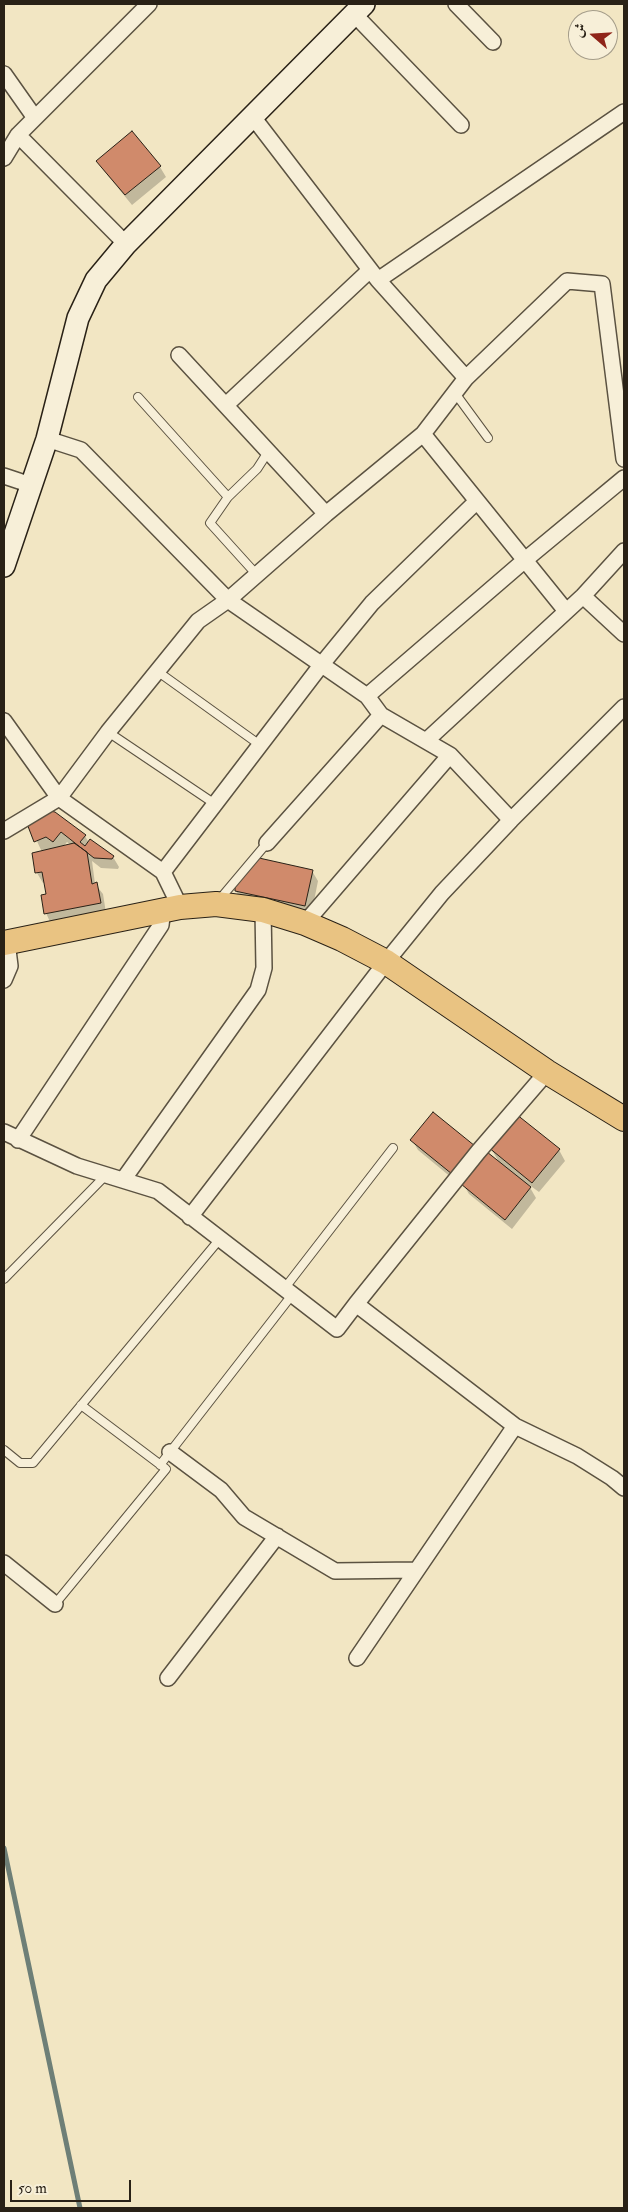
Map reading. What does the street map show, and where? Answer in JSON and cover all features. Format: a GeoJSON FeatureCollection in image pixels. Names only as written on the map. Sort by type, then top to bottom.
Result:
{"type":"FeatureCollection","features":[{"type":"Feature","properties":{"kind":"main road"},"geometry":{"type":"LineString","coordinates":[[5,943],[171,908],[216,904],[263,910],[305,923],[342,939],[386,962],[547,1072],[624,1119]]}},
{"type":"Feature","properties":{"kind":"street"},"geometry":{"type":"LineString","coordinates":[[4,158],[18,136],[149,4]]}},
{"type":"Feature","properties":{"kind":"street"},"geometry":{"type":"LineString","coordinates":[[456,4],[493,42]]}},
{"type":"Feature","properties":{"kind":"street"},"geometry":{"type":"LineString","coordinates":[[4,566],[47,438],[78,318],[96,280],[126,244],[359,9],[461,126]]}},
{"type":"Feature","properties":{"kind":"street"},"geometry":{"type":"LineString","coordinates":[[4,74],[35,118]]}},
{"type":"Feature","properties":{"kind":"street"},"geometry":{"type":"LineString","coordinates":[[226,405],[374,275],[624,112]]}},
{"type":"Feature","properties":{"kind":"street"},"geometry":{"type":"LineString","coordinates":[[253,117],[374,275],[466,378]]}},
{"type":"Feature","properties":{"kind":"street"},"geometry":{"type":"LineString","coordinates":[[18,136],[126,244]]}},
{"type":"Feature","properties":{"kind":"street"},"geometry":{"type":"LineString","coordinates":[[4,831],[58,798],[108,732],[198,621],[228,600],[326,514],[422,434],[466,378],[567,281],[602,284],[624,460]]}},
{"type":"Feature","properties":{"kind":"street"},"geometry":{"type":"LineString","coordinates":[[180,355],[326,514]]}},
{"type":"Feature","properties":{"kind":"street"},"geometry":{"type":"LineString","coordinates":[[422,434],[566,611]]}},
{"type":"Feature","properties":{"kind":"street"},"geometry":{"type":"LineString","coordinates":[[47,438],[81,450],[228,600],[366,696],[381,715],[450,755],[511,820]]}},
{"type":"Feature","properties":{"kind":"street"},"geometry":{"type":"LineString","coordinates":[[4,476],[31,485]]}},
{"type":"Feature","properties":{"kind":"street"},"geometry":{"type":"LineString","coordinates":[[366,696],[624,478]]}},
{"type":"Feature","properties":{"kind":"street"},"geometry":{"type":"LineString","coordinates":[[163,872],[322,664],[372,603],[477,501]]}},
{"type":"Feature","properties":{"kind":"street"},"geometry":{"type":"LineString","coordinates":[[427,740],[583,596],[624,551]]}},
{"type":"Feature","properties":{"kind":"street"},"geometry":{"type":"LineString","coordinates":[[583,596],[624,634]]}},
{"type":"Feature","properties":{"kind":"street"},"geometry":{"type":"LineString","coordinates":[[190,1217],[386,962],[442,893],[511,820],[624,708]]}},
{"type":"Feature","properties":{"kind":"street"},"geometry":{"type":"LineString","coordinates":[[267,844],[381,715]]}},
{"type":"Feature","properties":{"kind":"street"},"geometry":{"type":"LineString","coordinates":[[4,721],[58,798],[163,872],[171,908],[18,1140]]}},
{"type":"Feature","properties":{"kind":"street"},"geometry":{"type":"LineString","coordinates":[[305,923],[450,755]]}},
{"type":"Feature","properties":{"kind":"street"},"geometry":{"type":"LineString","coordinates":[[123,1180],[258,990],[264,968],[263,910]]}},
{"type":"Feature","properties":{"kind":"street"},"geometry":{"type":"LineString","coordinates":[[4,980],[10,966],[5,943]]}},
{"type":"Feature","properties":{"kind":"street"},"geometry":{"type":"LineString","coordinates":[[4,1132],[77,1166],[158,1191],[336,1329],[478,1152],[547,1072]]}},
{"type":"Feature","properties":{"kind":"street"},"geometry":{"type":"LineString","coordinates":[[356,1304],[515,1426],[577,1456],[612,1478],[624,1488]]}},
{"type":"Feature","properties":{"kind":"street"},"geometry":{"type":"LineString","coordinates":[[357,1658],[515,1426]]}},
{"type":"Feature","properties":{"kind":"street"},"geometry":{"type":"LineString","coordinates":[[170,1452],[221,1490],[244,1517],[335,1570],[417,1570]]}},
{"type":"Feature","properties":{"kind":"street"},"geometry":{"type":"LineString","coordinates":[[168,1678],[277,1536]]}},
{"type":"Feature","properties":{"kind":"street"},"geometry":{"type":"LineString","coordinates":[[4,1563],[55,1604]]}},
{"type":"Feature","properties":{"kind":"lane"},"geometry":{"type":"LineString","coordinates":[[454,393],[488,438]]}},
{"type":"Feature","properties":{"kind":"lane"},"geometry":{"type":"LineString","coordinates":[[138,397],[228,497]]}},
{"type":"Feature","properties":{"kind":"lane"},"geometry":{"type":"LineString","coordinates":[[257,575],[210,523],[228,497],[257,469],[268,452]]}},
{"type":"Feature","properties":{"kind":"lane"},"geometry":{"type":"LineString","coordinates":[[157,671],[260,745]]}},
{"type":"Feature","properties":{"kind":"lane"},"geometry":{"type":"LineString","coordinates":[[108,732],[215,804]]}},
{"type":"Feature","properties":{"kind":"lane"},"geometry":{"type":"LineString","coordinates":[[216,904],[267,844]]}},
{"type":"Feature","properties":{"kind":"lane"},"geometry":{"type":"LineString","coordinates":[[160,1465],[393,1148]]}},
{"type":"Feature","properties":{"kind":"lane"},"geometry":{"type":"LineString","coordinates":[[4,1279],[106,1175]]}},
{"type":"Feature","properties":{"kind":"lane"},"geometry":{"type":"LineString","coordinates":[[4,1450],[20,1463],[33,1463],[219,1240]]}},
{"type":"Feature","properties":{"kind":"lane"},"geometry":{"type":"LineString","coordinates":[[55,1604],[166,1468],[81,1404]]}},
{"type":"Feature","properties":{"kind":"building"},"geometry":{"type":"Polygon","coordinates":[[[132,131],[161,166],[125,195],[96,161],[132,131]]]}},
{"type":"Feature","properties":{"kind":"building"},"geometry":{"type":"Polygon","coordinates":[[[50,811],[55,812],[86,835],[80,842],[85,846],[90,839],[114,856],[112,859],[94,858],[61,832],[53,842],[46,837],[34,842],[26,821],[50,811]]]}},
{"type":"Feature","properties":{"kind":"building"},"geometry":{"type":"Polygon","coordinates":[[[74,843],[87,852],[92,884],[97,882],[101,903],[44,914],[41,895],[46,894],[42,872],[35,873],[32,853],[74,843]]]}},
{"type":"Feature","properties":{"kind":"building"},"geometry":{"type":"Polygon","coordinates":[[[259,858],[313,870],[305,906],[235,891],[235,886],[259,858]]]}},
{"type":"Feature","properties":{"kind":"building"},"geometry":{"type":"Polygon","coordinates":[[[433,1112],[475,1146],[452,1174],[410,1140],[433,1112]]]}},
{"type":"Feature","properties":{"kind":"building"},"geometry":{"type":"Polygon","coordinates":[[[516,1114],[560,1149],[532,1183],[488,1147],[516,1114]]]}},
{"type":"Feature","properties":{"kind":"building"},"geometry":{"type":"Polygon","coordinates":[[[487,1152],[531,1187],[505,1220],[461,1184],[487,1152]]]}},
{"type":"Feature","properties":{"kind":"waterway"},"geometry":{"type":"LineString","coordinates":[[4,1848],[80,2208]]}}]}
